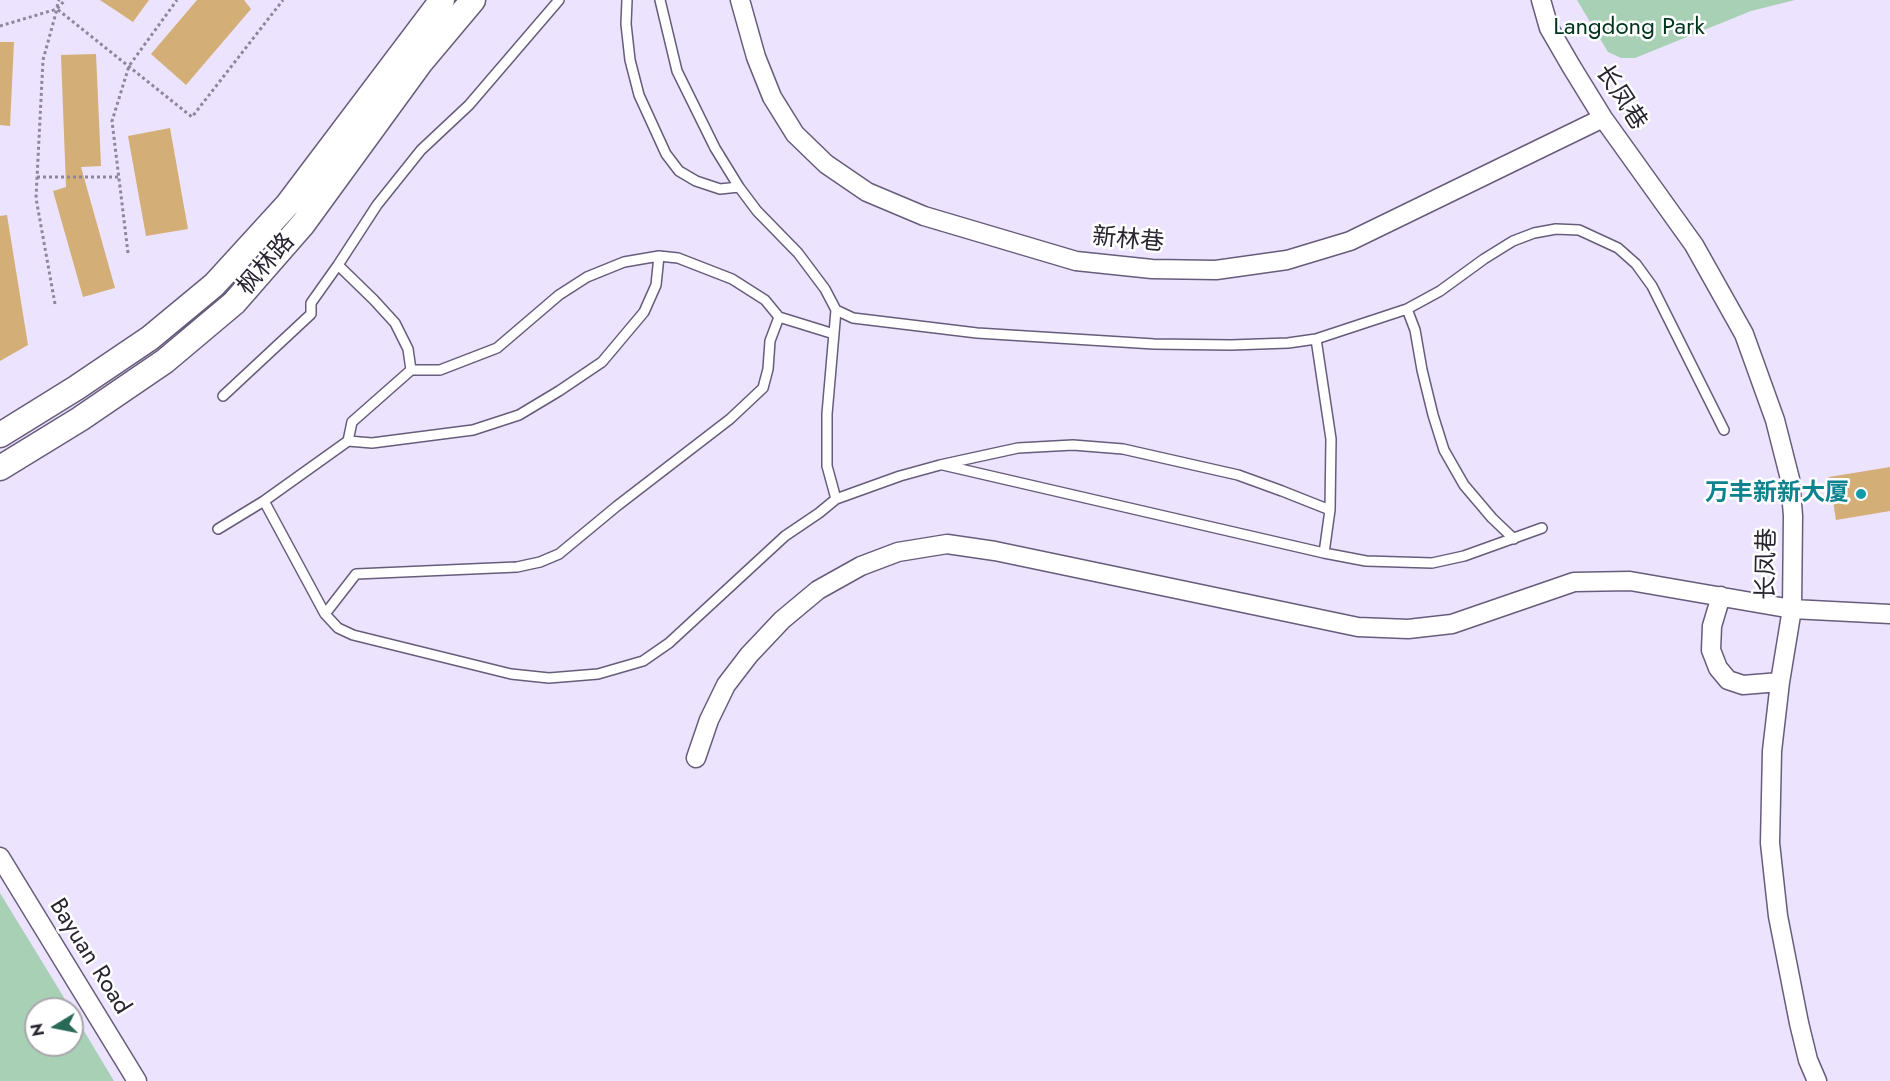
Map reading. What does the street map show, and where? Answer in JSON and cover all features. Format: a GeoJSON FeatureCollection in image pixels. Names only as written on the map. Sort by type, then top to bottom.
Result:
{"type":"FeatureCollection","features":[{"type":"Feature","properties":{"kind":"main road","name":"枫林路"},"geometry":{"type":"LineString","coordinates":[[0,435],[76,388],[150,338],[214,285],[288,204],[442,0]]}},
{"type":"Feature","properties":{"kind":"main road","name":"枫林路"},"geometry":{"type":"LineString","coordinates":[[0,468],[80,419],[165,361],[234,303],[303,224],[421,62],[473,0]]}},
{"type":"Feature","properties":{"kind":"street","name":"新林巷"},"geometry":{"type":"LineString","coordinates":[[740,0],[756,57],[772,97],[795,134],[826,164],[867,192],[924,216],[1076,261],[1152,268],[1216,270],[1287,260],[1350,241],[1603,118]]}},
{"type":"Feature","properties":{"kind":"street","name":"长凤巷"},"geometry":{"type":"LineString","coordinates":[[1540,0],[1549,28],[1603,118],[1694,245],[1744,334],[1774,420],[1790,479],[1793,516],[1792,609],[1780,681],[1769,805],[1773,879],[1778,916],[1799,1023],[1808,1060],[1817,1081]]}},
{"type":"Feature","properties":{"kind":"street"},"geometry":{"type":"LineString","coordinates":[[696,758],[709,720],[726,686],[749,655],[782,620],[818,590],[861,566],[898,552],[946,544],[995,550],[1358,627],[1408,629],[1452,624],[1574,582],[1630,581],[1792,609],[1890,614]]}},
{"type":"Feature","properties":{"kind":"street"},"geometry":{"type":"LineString","coordinates":[[1721,596],[1712,626],[1711,650],[1719,668],[1728,680],[1743,685],[1780,681]]}},
{"type":"Feature","properties":{"kind":"street","name":"Bayuan Road"},"geometry":{"type":"LineString","coordinates":[[0,857],[137,1081]]}},
{"type":"Feature","properties":{"kind":"lane"},"geometry":{"type":"LineString","coordinates":[[223,396],[311,314],[311,303],[377,205],[421,150],[469,105],[559,0]]}},
{"type":"Feature","properties":{"kind":"lane"},"geometry":{"type":"LineString","coordinates":[[627,0],[626,24],[630,60],[639,95],[666,154],[680,171],[696,182],[720,189],[739,187]]}},
{"type":"Feature","properties":{"kind":"lane"},"geometry":{"type":"LineString","coordinates":[[660,0],[677,70],[715,148],[739,187],[798,253],[825,289],[836,310],[827,414],[827,466],[836,499]]}},
{"type":"Feature","properties":{"kind":"lane"},"geometry":{"type":"LineString","coordinates":[[836,310],[853,318],[977,333],[1154,344],[1231,345],[1316,339],[1407,309],[1440,291],[1484,259],[1534,233],[1556,229],[1579,230],[1618,248],[1636,264],[1652,286],[1724,430]]}},
{"type":"Feature","properties":{"kind":"lane"},"geometry":{"type":"LineString","coordinates":[[348,441],[352,422],[411,370],[440,370],[497,348],[559,295],[587,277],[624,262],[659,256],[678,258],[732,279],[765,300],[778,317],[834,334]]}},
{"type":"Feature","properties":{"kind":"lane"},"geometry":{"type":"LineString","coordinates":[[218,529],[264,501],[348,441],[372,443],[438,436],[473,430],[519,415],[602,362],[644,312],[656,285],[659,256]]}},
{"type":"Feature","properties":{"kind":"lane"},"geometry":{"type":"LineString","coordinates":[[338,265],[395,324],[408,349],[411,370]]}},
{"type":"Feature","properties":{"kind":"lane"},"geometry":{"type":"LineString","coordinates":[[1407,309],[1415,330],[1427,393],[1444,450],[1464,485],[1492,518],[1514,538]]}},
{"type":"Feature","properties":{"kind":"lane"},"geometry":{"type":"LineString","coordinates":[[326,614],[356,574],[518,567],[560,554],[617,506],[730,419],[763,388],[768,369],[770,341],[778,317]]}},
{"type":"Feature","properties":{"kind":"lane"},"geometry":{"type":"LineString","coordinates":[[1316,339],[1331,439],[1330,510],[1324,552]]}},
{"type":"Feature","properties":{"kind":"lane"},"geometry":{"type":"LineString","coordinates":[[264,501],[326,614],[338,628],[353,635],[511,674],[549,678],[598,674],[643,662],[669,643],[785,536],[836,499],[900,476],[1018,448],[1073,445],[1123,449],[1238,476],[1330,510]]}},
{"type":"Feature","properties":{"kind":"lane"},"geometry":{"type":"LineString","coordinates":[[940,465],[1366,561],[1432,562],[1464,556],[1542,528]]}},
{"type":"Feature","properties":{"kind":"path"},"geometry":{"type":"LineString","coordinates":[[55,304],[36,198],[43,60],[59,0]]}},
{"type":"Feature","properties":{"kind":"path"},"geometry":{"type":"LineString","coordinates":[[0,26],[57,9],[65,0]]}},
{"type":"Feature","properties":{"kind":"path"},"geometry":{"type":"LineString","coordinates":[[128,253],[112,121],[129,66],[177,0]]}},
{"type":"Feature","properties":{"kind":"path"},"geometry":{"type":"LineString","coordinates":[[57,9],[192,117],[283,0]]}},
{"type":"Feature","properties":{"kind":"path"},"geometry":{"type":"LineString","coordinates":[[38,177],[119,177]]}},
{"type":"Feature","properties":{"kind":"green space","name":"Langdong Park"},"geometry":{"type":"Polygon","coordinates":[[[1577,0],[1795,0],[1751,11],[1635,58],[1621,58],[1608,52],[1577,0]]]}},
{"type":"Feature","properties":{"kind":"green space"},"geometry":{"type":"Polygon","coordinates":[[[0,893],[64,997],[24,997],[24,1057],[84,1057],[84,1031],[114,1081],[0,1081],[0,893]]]}},
{"type":"Feature","properties":{"kind":"building"},"geometry":{"type":"Polygon","coordinates":[[[100,0],[149,0],[133,22],[100,0]]]}},
{"type":"Feature","properties":{"kind":"building"},"geometry":{"type":"Polygon","coordinates":[[[197,0],[244,0],[251,9],[186,85],[151,54],[197,0]]]}},
{"type":"Feature","properties":{"kind":"building"},"geometry":{"type":"Polygon","coordinates":[[[0,42],[14,42],[10,126],[0,125],[0,42]]]}},
{"type":"Feature","properties":{"kind":"building"},"geometry":{"type":"Polygon","coordinates":[[[96,54],[101,166],[81,167],[115,288],[83,297],[53,191],[66,187],[61,55],[96,54]]]}},
{"type":"Feature","properties":{"kind":"building"},"geometry":{"type":"Polygon","coordinates":[[[170,128],[188,229],[146,236],[128,136],[170,128]]]}},
{"type":"Feature","properties":{"kind":"building"},"geometry":{"type":"Polygon","coordinates":[[[7,215],[28,345],[0,361],[0,216],[7,215]]]}},
{"type":"Feature","properties":{"kind":"building","name":"万丰新新大厦"},"geometry":{"type":"Polygon","coordinates":[[[1890,467],[1890,511],[1836,520],[1829,477],[1890,467]]]}},
{"type":"Feature","properties":{"kind":"place","name":"万丰新新大厦"},"geometry":{"type":"Point","coordinates":[1861,494]}}]}
